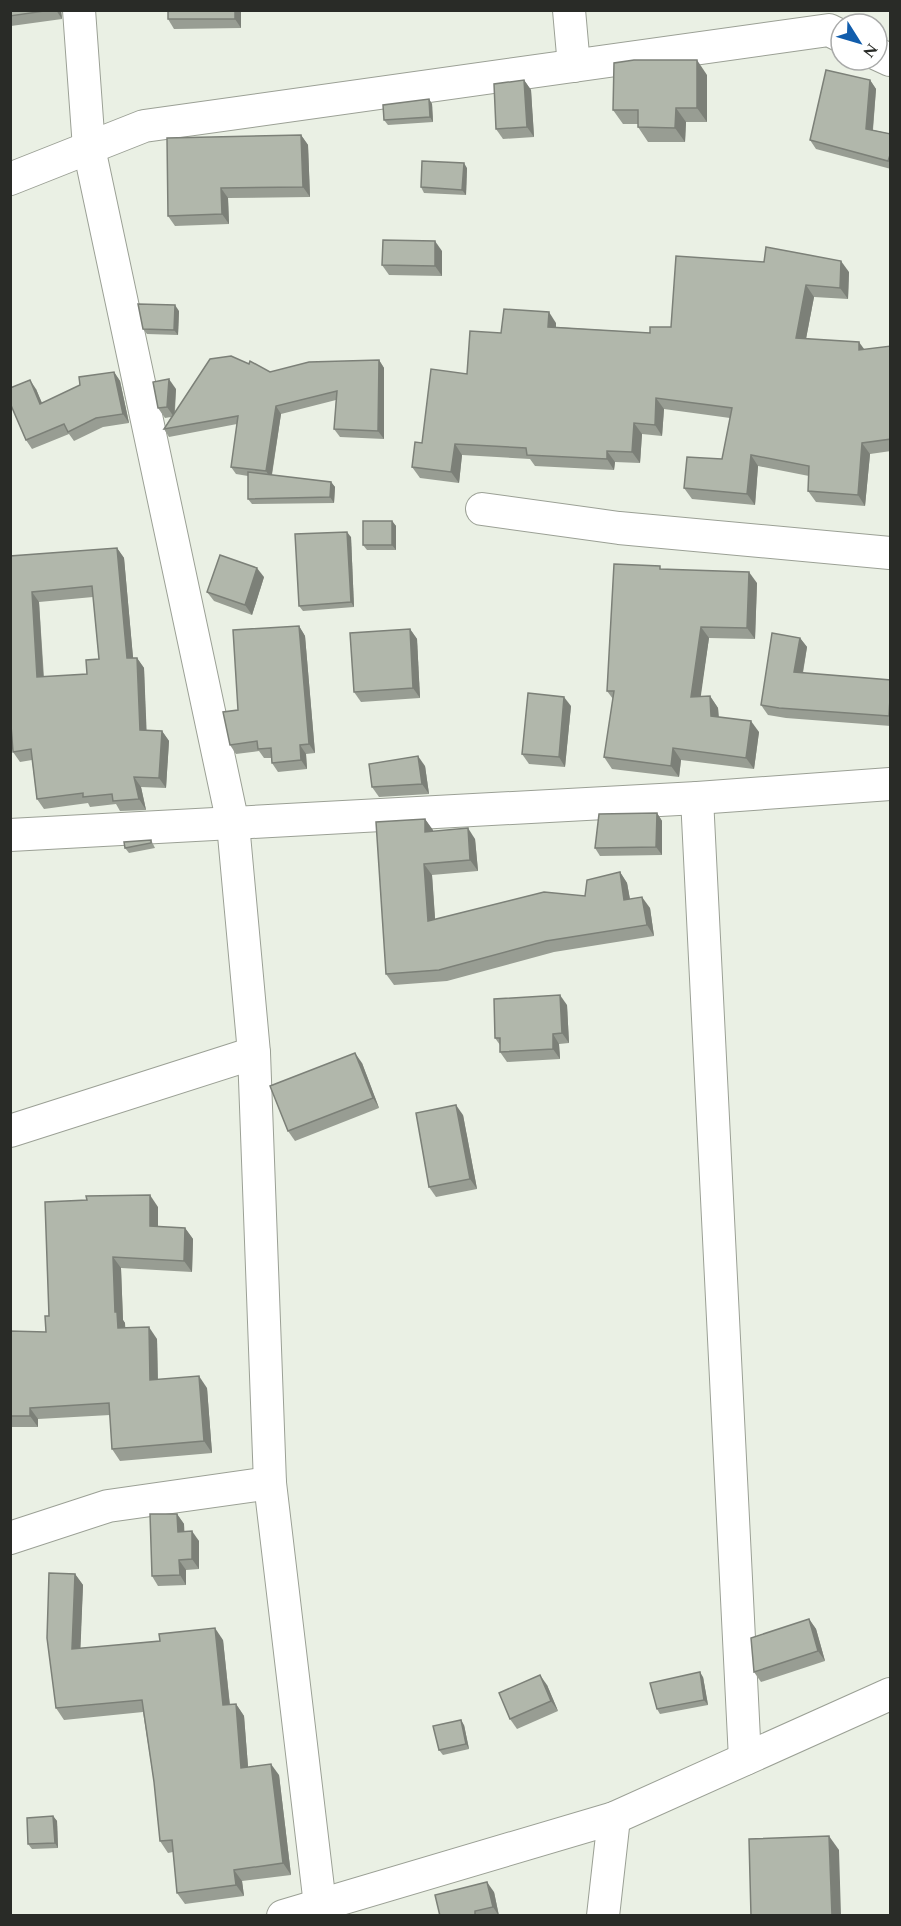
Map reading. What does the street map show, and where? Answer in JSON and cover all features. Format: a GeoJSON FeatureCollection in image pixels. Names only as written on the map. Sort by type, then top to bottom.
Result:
{"type":"FeatureCollection","features":[{"type":"Feature","properties":{"kind":"street"},"geometry":{"type":"LineString","coordinates":[[79,10],[89,148],[233,824],[254,1053],[270,1482],[320,1905]]}},
{"type":"Feature","properties":{"kind":"street"},"geometry":{"type":"LineString","coordinates":[[569,10],[574,66]]}},
{"type":"Feature","properties":{"kind":"street"},"geometry":{"type":"LineString","coordinates":[[10,179],[144,126],[829,30]]}},
{"type":"Feature","properties":{"kind":"street"},"geometry":{"type":"LineString","coordinates":[[482,509],[619,528],[891,553]]}},
{"type":"Feature","properties":{"kind":"street"},"geometry":{"type":"LineString","coordinates":[[10,835],[697,798],[891,784]]}},
{"type":"Feature","properties":{"kind":"street"},"geometry":{"type":"LineString","coordinates":[[697,798],[745,1759]]}},
{"type":"Feature","properties":{"kind":"street"},"geometry":{"type":"LineString","coordinates":[[10,1131],[254,1053]]}},
{"type":"Feature","properties":{"kind":"street"},"geometry":{"type":"LineString","coordinates":[[10,1538],[108,1506],[270,1482]]}},
{"type":"Feature","properties":{"kind":"street"},"geometry":{"type":"LineString","coordinates":[[283,1916],[614,1818],[891,1694]]}},
{"type":"Feature","properties":{"kind":"street"},"geometry":{"type":"LineString","coordinates":[[603,1916],[614,1818]]}},
{"type":"Feature","properties":{"kind":"building"},"geometry":{"type":"Polygon","coordinates":[[[10,10],[51,10],[10,16],[10,10]]]}},
{"type":"Feature","properties":{"kind":"building"},"geometry":{"type":"Polygon","coordinates":[[[168,10],[235,10],[235,19],[168,19],[168,10]]]}},
{"type":"Feature","properties":{"kind":"building"},"geometry":{"type":"Polygon","coordinates":[[[634,60],[697,60],[697,108],[676,108],[675,128],[638,127],[638,110],[613,110],[614,63],[634,60]]]}},
{"type":"Feature","properties":{"kind":"building"},"geometry":{"type":"Polygon","coordinates":[[[826,70],[870,80],[866,129],[891,134],[891,152],[888,161],[810,140],[826,70]]]}},
{"type":"Feature","properties":{"kind":"building"},"geometry":{"type":"Polygon","coordinates":[[[524,80],[527,127],[496,129],[494,84],[524,80]]]}},
{"type":"Feature","properties":{"kind":"building"},"geometry":{"type":"Polygon","coordinates":[[[429,99],[430,117],[384,120],[383,105],[429,99]]]}},
{"type":"Feature","properties":{"kind":"building"},"geometry":{"type":"Polygon","coordinates":[[[301,135],[303,187],[221,188],[222,214],[168,216],[167,138],[301,135]]]}},
{"type":"Feature","properties":{"kind":"building"},"geometry":{"type":"Polygon","coordinates":[[[422,161],[464,163],[462,190],[421,187],[422,161]]]}},
{"type":"Feature","properties":{"kind":"building"},"geometry":{"type":"Polygon","coordinates":[[[383,240],[435,241],[435,266],[382,265],[383,240]]]}},
{"type":"Feature","properties":{"kind":"building"},"geometry":{"type":"Polygon","coordinates":[[[766,247],[841,261],[840,288],[806,285],[796,338],[859,342],[859,350],[891,346],[891,439],[862,443],[858,495],[808,491],[809,466],[751,455],[747,494],[684,488],[687,457],[722,459],[732,408],[656,398],[655,425],[634,423],[632,452],[607,451],[607,459],[527,455],[526,448],[455,444],[451,472],[412,467],[415,442],[422,443],[431,369],[467,374],[470,331],[501,333],[504,309],[549,312],[548,327],[650,333],[650,327],[671,327],[676,256],[764,262],[766,247]]]}},
{"type":"Feature","properties":{"kind":"building"},"geometry":{"type":"Polygon","coordinates":[[[138,304],[175,305],[174,330],[143,329],[138,304]]]}},
{"type":"Feature","properties":{"kind":"building"},"geometry":{"type":"Polygon","coordinates":[[[231,356],[249,364],[250,361],[270,372],[309,362],[379,360],[378,431],[334,429],[337,391],[276,406],[266,471],[231,467],[238,416],[164,429],[210,359],[231,356]]]}},
{"type":"Feature","properties":{"kind":"building"},"geometry":{"type":"Polygon","coordinates":[[[114,372],[123,414],[96,418],[68,432],[64,424],[26,440],[10,403],[10,388],[30,380],[40,404],[80,385],[79,377],[114,372]]]}},
{"type":"Feature","properties":{"kind":"building"},"geometry":{"type":"Polygon","coordinates":[[[169,379],[167,407],[158,408],[153,382],[169,379]]]}},
{"type":"Feature","properties":{"kind":"building"},"geometry":{"type":"Polygon","coordinates":[[[248,472],[331,482],[330,497],[248,499],[248,472]]]}},
{"type":"Feature","properties":{"kind":"building"},"geometry":{"type":"Polygon","coordinates":[[[363,521],[392,521],[392,545],[363,545],[363,521]]]}},
{"type":"Feature","properties":{"kind":"building"},"geometry":{"type":"Polygon","coordinates":[[[347,532],[351,602],[299,606],[295,534],[347,532]]]}},
{"type":"Feature","properties":{"kind":"building"},"geometry":{"type":"Polygon","coordinates":[[[117,548],[127,658],[137,658],[140,730],[162,731],[159,778],[134,777],[139,799],[113,801],[112,794],[83,797],[83,793],[37,799],[31,749],[13,752],[10,712],[10,556],[117,548]],[[92,586],[32,592],[37,677],[87,674],[86,660],[99,659],[92,586]]]}},
{"type":"Feature","properties":{"kind":"building"},"geometry":{"type":"Polygon","coordinates":[[[220,555],[257,568],[245,605],[207,592],[220,555]]]}},
{"type":"Feature","properties":{"kind":"building"},"geometry":{"type":"Polygon","coordinates":[[[614,564],[660,566],[660,569],[749,572],[747,628],[701,627],[691,697],[710,696],[711,716],[751,721],[746,758],[673,748],[671,766],[604,757],[614,691],[607,691],[614,564]]]}},
{"type":"Feature","properties":{"kind":"building"},"geometry":{"type":"Polygon","coordinates":[[[299,626],[309,744],[300,745],[301,760],[272,763],[271,748],[258,749],[257,741],[230,745],[223,712],[238,710],[233,630],[299,626]]]}},
{"type":"Feature","properties":{"kind":"building"},"geometry":{"type":"Polygon","coordinates":[[[410,629],[413,688],[354,692],[350,633],[410,629]]]}},
{"type":"Feature","properties":{"kind":"building"},"geometry":{"type":"Polygon","coordinates":[[[772,633],[800,638],[794,672],[891,680],[889,716],[761,705],[772,633]]]}},
{"type":"Feature","properties":{"kind":"building"},"geometry":{"type":"Polygon","coordinates":[[[528,693],[564,697],[559,757],[522,754],[528,693]]]}},
{"type":"Feature","properties":{"kind":"building"},"geometry":{"type":"Polygon","coordinates":[[[418,756],[422,784],[372,787],[369,764],[418,756]]]}},
{"type":"Feature","properties":{"kind":"building"},"geometry":{"type":"Polygon","coordinates":[[[657,813],[656,847],[595,848],[599,814],[657,813]]]}},
{"type":"Feature","properties":{"kind":"building"},"geometry":{"type":"Polygon","coordinates":[[[425,819],[425,832],[468,828],[470,860],[424,864],[428,921],[544,892],[585,896],[587,880],[620,872],[624,900],[642,897],[647,925],[546,941],[439,970],[386,974],[376,822],[425,819]]]}},
{"type":"Feature","properties":{"kind":"building"},"geometry":{"type":"Polygon","coordinates":[[[151,840],[151,843],[125,848],[124,842],[151,840]]]}},
{"type":"Feature","properties":{"kind":"building"},"geometry":{"type":"Polygon","coordinates":[[[560,995],[562,1033],[553,1034],[553,1049],[500,1052],[500,1038],[495,1038],[494,999],[560,995]]]}},
{"type":"Feature","properties":{"kind":"building"},"geometry":{"type":"Polygon","coordinates":[[[355,1053],[373,1098],[288,1131],[270,1086],[355,1053]]]}},
{"type":"Feature","properties":{"kind":"building"},"geometry":{"type":"Polygon","coordinates":[[[456,1105],[470,1179],[429,1187],[416,1113],[456,1105]]]}},
{"type":"Feature","properties":{"kind":"building"},"geometry":{"type":"Polygon","coordinates":[[[150,1195],[150,1226],[185,1228],[184,1261],[113,1257],[115,1312],[117,1312],[118,1328],[149,1327],[150,1380],[199,1376],[204,1441],[112,1449],[109,1403],[30,1408],[30,1416],[10,1416],[10,1331],[46,1332],[45,1316],[49,1316],[45,1202],[87,1200],[86,1196],[150,1195]]]}},
{"type":"Feature","properties":{"kind":"building"},"geometry":{"type":"Polygon","coordinates":[[[150,1514],[177,1514],[178,1532],[192,1531],[192,1559],[179,1560],[180,1575],[152,1576],[150,1514]]]}},
{"type":"Feature","properties":{"kind":"building"},"geometry":{"type":"Polygon","coordinates":[[[49,1573],[75,1574],[72,1649],[160,1641],[159,1634],[215,1628],[223,1705],[236,1704],[241,1768],[271,1764],[283,1863],[234,1870],[236,1885],[177,1893],[172,1840],[160,1841],[142,1700],[56,1708],[47,1638],[49,1573]]]}},
{"type":"Feature","properties":{"kind":"building"},"geometry":{"type":"Polygon","coordinates":[[[809,1619],[818,1651],[754,1672],[751,1638],[809,1619]]]}},
{"type":"Feature","properties":{"kind":"building"},"geometry":{"type":"Polygon","coordinates":[[[700,1672],[704,1700],[657,1709],[650,1683],[700,1672]]]}},
{"type":"Feature","properties":{"kind":"building"},"geometry":{"type":"Polygon","coordinates":[[[540,1675],[551,1701],[510,1719],[499,1693],[540,1675]]]}},
{"type":"Feature","properties":{"kind":"building"},"geometry":{"type":"Polygon","coordinates":[[[461,1720],[466,1744],[439,1750],[433,1726],[461,1720]]]}},
{"type":"Feature","properties":{"kind":"building"},"geometry":{"type":"Polygon","coordinates":[[[53,1816],[55,1843],[28,1844],[27,1818],[53,1816]]]}},
{"type":"Feature","properties":{"kind":"building"},"geometry":{"type":"Polygon","coordinates":[[[829,1836],[832,1916],[751,1916],[749,1839],[829,1836]]]}},
{"type":"Feature","properties":{"kind":"building"},"geometry":{"type":"Polygon","coordinates":[[[487,1882],[493,1907],[475,1911],[475,1916],[440,1916],[435,1895],[487,1882]]]}}]}
